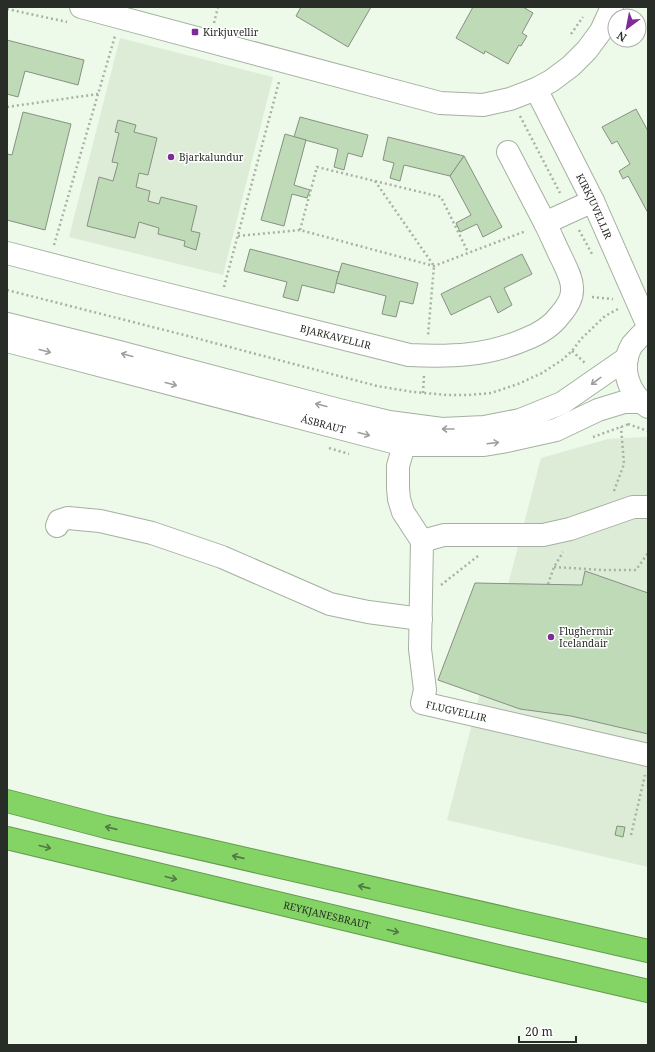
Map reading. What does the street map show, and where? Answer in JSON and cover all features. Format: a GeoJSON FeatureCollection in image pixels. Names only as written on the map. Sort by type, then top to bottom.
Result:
{"type":"FeatureCollection","features":[{"type":"Feature","properties":{"kind":"highway"},"geometry":{"type":"LineString","coordinates":[[7,801],[106,827],[648,951]]}},
{"type":"Feature","properties":{"kind":"highway","name":"REYKJANESBRAUT"},"geometry":{"type":"LineString","coordinates":[[7,838],[648,991]]}},
{"type":"Feature","properties":{"kind":"highway"},"geometry":{"type":"LineString","coordinates":[[432,902],[552,916],[648,937]]}},
{"type":"Feature","properties":{"kind":"highway"},"geometry":{"type":"LineString","coordinates":[[515,960],[648,1003]]}},
{"type":"Feature","properties":{"kind":"street"},"geometry":{"type":"LineString","coordinates":[[82,7],[440,103],[483,105],[510,99],[551,82],[571,66],[587,50],[601,31],[612,7]]}},
{"type":"Feature","properties":{"kind":"street","name":"KIRKJUVELLIR"},"geometry":{"type":"LineString","coordinates":[[536,89],[593,201],[648,326]]}},
{"type":"Feature","properties":{"kind":"street","name":"BJARKAVELLIR"},"geometry":{"type":"LineString","coordinates":[[7,253],[409,355],[426,356],[484,353],[512,346],[537,334],[554,323],[570,300],[572,288],[570,278],[545,223],[508,152]]}},
{"type":"Feature","properties":{"kind":"street"},"geometry":{"type":"LineString","coordinates":[[545,223],[593,201]]}},
{"type":"Feature","properties":{"kind":"street","name":"ÁSBRAUT"},"geometry":{"type":"LineString","coordinates":[[7,324],[339,410],[389,422],[442,429],[484,427],[520,420],[562,403],[627,358]]}},
{"type":"Feature","properties":{"kind":"street"},"geometry":{"type":"LineString","coordinates":[[644,404],[631,389],[626,374],[627,358],[632,346],[639,336],[648,329]]}},
{"type":"Feature","properties":{"kind":"street","name":"ÁSBRAUT"},"geometry":{"type":"LineString","coordinates":[[7,341],[404,445],[484,445],[502,442],[556,430],[598,410],[624,402],[644,404]]}},
{"type":"Feature","properties":{"kind":"street"},"geometry":{"type":"LineString","coordinates":[[404,445],[398,466],[399,499],[403,512],[422,541],[444,535],[543,535],[570,529],[633,507],[648,507]]}},
{"type":"Feature","properties":{"kind":"street"},"geometry":{"type":"LineString","coordinates":[[58,526],[60,521],[68,518],[100,521],[152,533],[222,557],[330,604],[368,612],[421,619]]}},
{"type":"Feature","properties":{"kind":"street","name":"FLUGVELLIR"},"geometry":{"type":"LineString","coordinates":[[422,541],[420,649],[425,690],[422,703],[646,764]]}},
{"type":"Feature","properties":{"kind":"path"},"geometry":{"type":"LineString","coordinates":[[213,29],[218,7]]}},
{"type":"Feature","properties":{"kind":"path"},"geometry":{"type":"LineString","coordinates":[[569,37],[585,14]]}},
{"type":"Feature","properties":{"kind":"path"},"geometry":{"type":"LineString","coordinates":[[49,264],[116,32]]}},
{"type":"Feature","properties":{"kind":"path"},"geometry":{"type":"LineString","coordinates":[[218,307],[280,81]]}},
{"type":"Feature","properties":{"kind":"path"},"geometry":{"type":"LineString","coordinates":[[7,107],[98,94]]}},
{"type":"Feature","properties":{"kind":"path"},"geometry":{"type":"LineString","coordinates":[[300,230],[317,167],[441,196],[468,252]]}},
{"type":"Feature","properties":{"kind":"path"},"geometry":{"type":"LineString","coordinates":[[375,181],[434,266],[423,393]]}},
{"type":"Feature","properties":{"kind":"path"},"geometry":{"type":"LineString","coordinates":[[238,236],[300,230],[434,266],[545,223]]}},
{"type":"Feature","properties":{"kind":"path"},"geometry":{"type":"LineString","coordinates":[[7,290],[377,386],[423,393],[469,395],[490,392],[518,384],[542,373],[562,360],[572,351],[581,339],[605,316],[617,310],[639,304]]}},
{"type":"Feature","properties":{"kind":"path"},"geometry":{"type":"LineString","coordinates":[[556,551],[564,550]]}},
{"type":"Feature","properties":{"kind":"path"},"geometry":{"type":"LineString","coordinates":[[421,587],[438,587],[482,553]]}},
{"type":"Feature","properties":{"kind":"path"},"geometry":{"type":"LineString","coordinates":[[554,567],[602,570],[636,570],[648,553]]}},
{"type":"Feature","properties":{"kind":"path"},"geometry":{"type":"LineString","coordinates":[[631,835],[646,764]]}},
{"type":"Feature","properties":{"kind":"shaded area","name":"Bjarkalundur"},"geometry":{"type":"Polygon","coordinates":[[[120,38],[273,77],[223,275],[69,237],[120,38]]]}},
{"type":"Feature","properties":{"kind":"shaded area"},"geometry":{"type":"Polygon","coordinates":[[[648,438],[648,867],[447,820],[541,458],[608,439],[648,438]]]}},
{"type":"Feature","properties":{"kind":"building"},"geometry":{"type":"Polygon","coordinates":[[[301,7],[371,7],[348,47],[296,16],[301,7]]]}},
{"type":"Feature","properties":{"kind":"building"},"geometry":{"type":"Polygon","coordinates":[[[473,7],[523,7],[533,13],[522,33],[527,36],[521,46],[519,45],[508,64],[485,51],[484,54],[456,38],[473,7]]]}},
{"type":"Feature","properties":{"kind":"building"},"geometry":{"type":"Polygon","coordinates":[[[7,40],[84,60],[78,85],[25,71],[18,97],[7,94],[7,40]]]}},
{"type":"Feature","properties":{"kind":"building"},"geometry":{"type":"Polygon","coordinates":[[[636,109],[648,131],[648,213],[628,176],[623,179],[619,171],[630,164],[617,141],[612,144],[602,127],[636,109]]]}},
{"type":"Feature","properties":{"kind":"building"},"geometry":{"type":"Polygon","coordinates":[[[23,112],[71,124],[45,230],[7,220],[7,154],[12,155],[23,112]]]}},
{"type":"Feature","properties":{"kind":"building"},"geometry":{"type":"Polygon","coordinates":[[[300,117],[368,135],[362,157],[348,153],[344,170],[334,167],[338,149],[294,137],[300,117]]]}},
{"type":"Feature","properties":{"kind":"building"},"geometry":{"type":"Polygon","coordinates":[[[118,120],[136,125],[134,132],[157,138],[148,175],[139,173],[136,187],[150,191],[148,201],[159,204],[161,197],[197,206],[191,231],[200,233],[196,250],[184,246],[185,241],[158,234],[159,228],[139,222],[135,238],[87,226],[99,177],[113,181],[118,163],[112,162],[119,133],[115,132],[118,120]]]}},
{"type":"Feature","properties":{"kind":"building"},"geometry":{"type":"Polygon","coordinates":[[[285,134],[306,140],[294,185],[310,190],[307,198],[292,194],[284,226],[261,220],[285,134]]]}},
{"type":"Feature","properties":{"kind":"building"},"geometry":{"type":"Polygon","coordinates":[[[388,137],[464,156],[450,176],[404,165],[400,181],[390,178],[394,163],[383,160],[388,137]]]}},
{"type":"Feature","properties":{"kind":"building"},"geometry":{"type":"Polygon","coordinates":[[[464,156],[502,227],[483,237],[477,224],[460,232],[456,223],[471,215],[450,176],[464,156]]]}},
{"type":"Feature","properties":{"kind":"building"},"geometry":{"type":"Polygon","coordinates":[[[250,249],[339,272],[334,293],[302,285],[298,301],[283,297],[287,282],[244,271],[250,249]]]}},
{"type":"Feature","properties":{"kind":"building"},"geometry":{"type":"Polygon","coordinates":[[[522,254],[532,274],[504,288],[512,305],[498,313],[490,296],[451,315],[441,294],[522,254]]]}},
{"type":"Feature","properties":{"kind":"building"},"geometry":{"type":"Polygon","coordinates":[[[342,263],[418,283],[413,304],[400,301],[396,317],[382,314],[386,296],[336,283],[342,263]]]}},
{"type":"Feature","properties":{"kind":"building","name":"Flughermir Icelandair"},"geometry":{"type":"Polygon","coordinates":[[[585,571],[648,593],[648,734],[571,716],[520,709],[438,680],[475,583],[582,585],[585,571]]]}},
{"type":"Feature","properties":{"kind":"building"},"geometry":{"type":"Polygon","coordinates":[[[617,826],[625,827],[623,837],[615,835],[617,826]]]}},
{"type":"Feature","properties":{"kind":"place","name":"Kirkjuvellir"},"geometry":{"type":"Point","coordinates":[195,32]}},
{"type":"Feature","properties":{"kind":"place","name":"Bjarkalundur"},"geometry":{"type":"Point","coordinates":[171,157]}},
{"type":"Feature","properties":{"kind":"place","name":"Flughermir Icelandair"},"geometry":{"type":"Point","coordinates":[551,637]}}]}
